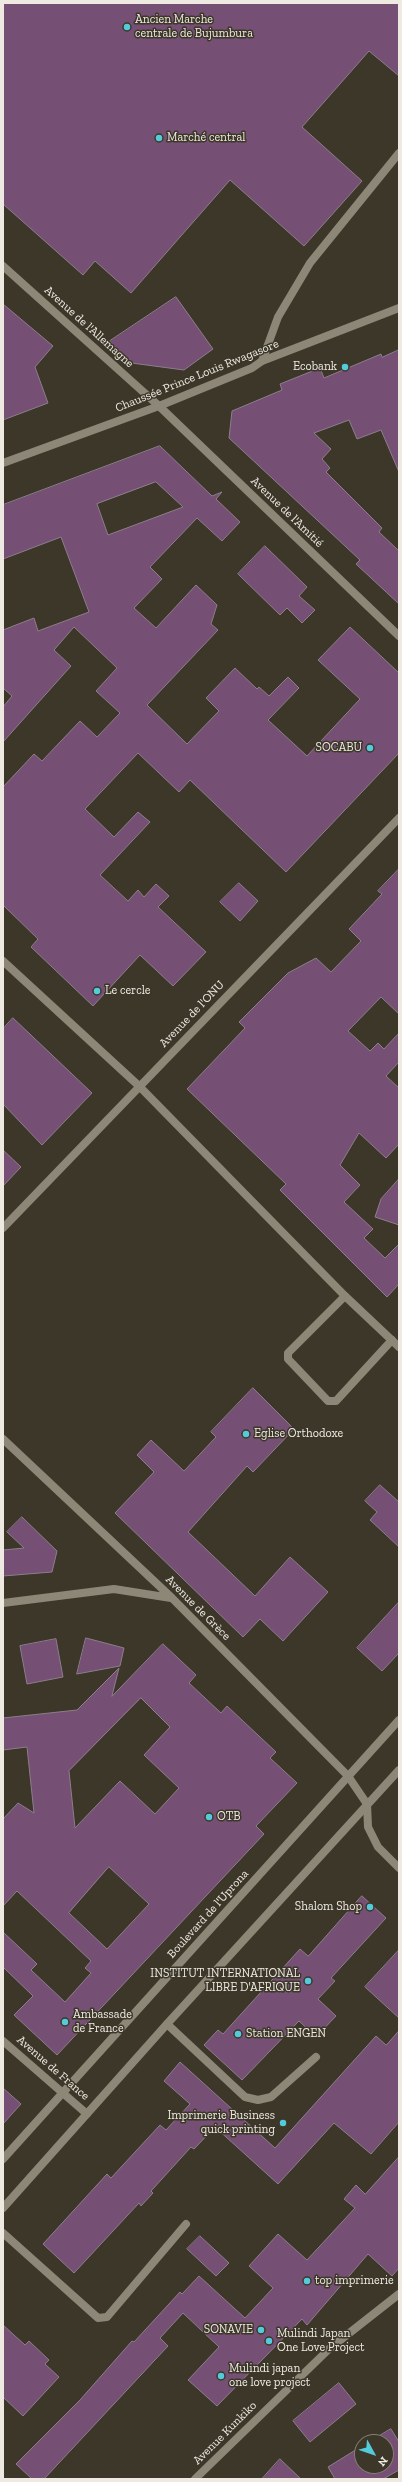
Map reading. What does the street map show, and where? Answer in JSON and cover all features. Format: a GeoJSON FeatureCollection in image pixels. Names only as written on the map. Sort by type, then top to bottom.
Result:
{"type":"FeatureCollection","features":[{"type":"Feature","properties":{"kind":"street"},"geometry":{"type":"LineString","coordinates":[[262,361],[278,317],[310,263],[399,153]]}},
{"type":"Feature","properties":{"kind":"street","name":"Avenue de l'Allemagne"},"geometry":{"type":"LineString","coordinates":[[3,266],[159,406]]}},
{"type":"Feature","properties":{"kind":"street"},"geometry":{"type":"LineString","coordinates":[[390,312],[399,302]]}},
{"type":"Feature","properties":{"kind":"street","name":"Chaussée Prince Louis Rwagasore"},"geometry":{"type":"LineString","coordinates":[[3,463],[159,406],[252,368],[262,361],[399,308]]}},
{"type":"Feature","properties":{"kind":"street","name":"Avenue de l'Amitié"},"geometry":{"type":"LineString","coordinates":[[159,406],[399,636]]}},
{"type":"Feature","properties":{"kind":"street","name":"Avenue de l'ONU"},"geometry":{"type":"LineString","coordinates":[[3,1228],[399,818]]}},
{"type":"Feature","properties":{"kind":"street"},"geometry":{"type":"LineString","coordinates":[[3,961],[139,1086],[345,1296],[399,1347]]}},
{"type":"Feature","properties":{"kind":"street"},"geometry":{"type":"LineString","coordinates":[[345,1296],[288,1354],[288,1359],[328,1401],[336,1401],[392,1340]]}},
{"type":"Feature","properties":{"kind":"street","name":"Avenue de Grèce"},"geometry":{"type":"LineString","coordinates":[[3,1439],[172,1598],[348,1776],[367,1804]]}},
{"type":"Feature","properties":{"kind":"street"},"geometry":{"type":"LineString","coordinates":[[3,1603],[114,1589],[131,1590],[172,1598]]}},
{"type":"Feature","properties":{"kind":"street","name":"Boulevard de l'Uprona"},"geometry":{"type":"LineString","coordinates":[[3,2159],[399,1720]]}},
{"type":"Feature","properties":{"kind":"street"},"geometry":{"type":"LineString","coordinates":[[3,2208],[166,2024],[399,1770]]}},
{"type":"Feature","properties":{"kind":"street"},"geometry":{"type":"LineString","coordinates":[[367,1804],[368,1827],[378,1847],[399,1868]]}},
{"type":"Feature","properties":{"kind":"street"},"geometry":{"type":"LineString","coordinates":[[166,2024],[245,2097],[258,2100],[271,2098],[316,2057]]}},
{"type":"Feature","properties":{"kind":"street","name":"Avenue de France"},"geometry":{"type":"LineString","coordinates":[[3,2041],[87,2114]]}},
{"type":"Feature","properties":{"kind":"street"},"geometry":{"type":"LineString","coordinates":[[3,2232],[98,2318],[107,2317],[186,2224]]}},
{"type":"Feature","properties":{"kind":"street","name":"Avenue Kunkiko"},"geometry":{"type":"LineString","coordinates":[[195,2479],[329,2349],[399,2294]]}},
{"type":"Feature","properties":{"kind":"building","name":"Marché central"},"geometry":{"type":"Polygon","coordinates":[[[3,3],[399,3],[399,76],[369,51],[302,127],[362,181],[304,246],[230,180],[131,293],[95,261],[83,275],[3,204],[3,3]]]}},
{"type":"Feature","properties":{"kind":"building"},"geometry":{"type":"Polygon","coordinates":[[[176,297],[213,349],[184,370],[124,362],[110,341],[176,297]]]}},
{"type":"Feature","properties":{"kind":"building"},"geometry":{"type":"Polygon","coordinates":[[[3,304],[53,346],[35,367],[48,403],[3,420],[3,304]]]}},
{"type":"Feature","properties":{"kind":"building"},"geometry":{"type":"Polygon","coordinates":[[[399,350],[399,472],[381,430],[357,439],[349,420],[314,433],[331,449],[322,459],[330,468],[326,472],[382,528],[379,532],[399,551],[399,604],[356,564],[360,560],[229,438],[232,411],[282,390],[280,384],[320,368],[324,378],[381,354],[382,357],[399,350]]]}},
{"type":"Feature","properties":{"kind":"building"},"geometry":{"type":"Polygon","coordinates":[[[160,446],[212,496],[222,492],[216,499],[240,522],[222,541],[197,518],[150,567],[162,579],[134,608],[156,628],[196,585],[217,605],[211,624],[218,630],[147,705],[187,744],[219,711],[206,698],[235,668],[257,689],[259,687],[269,696],[288,677],[299,688],[268,720],[307,756],[360,699],[318,660],[350,627],[399,673],[399,753],[286,872],[190,780],[179,792],[138,753],[85,809],[114,837],[138,812],[150,822],[100,875],[128,901],[138,890],[144,897],[156,884],[169,896],[158,907],[206,952],[173,986],[140,955],[93,1006],[31,947],[38,939],[3,905],[3,787],[34,754],[42,761],[80,721],[97,737],[120,713],[96,691],[117,668],[74,627],[54,650],[71,666],[3,742],[3,707],[12,696],[3,688],[3,630],[34,618],[38,631],[89,612],[61,537],[3,559],[3,505],[160,446]],[[156,482],[97,504],[108,535],[183,507],[156,482]]]}},
{"type":"Feature","properties":{"kind":"building"},"geometry":{"type":"Polygon","coordinates":[[[265,546],[307,587],[299,596],[315,610],[302,623],[287,608],[280,615],[238,574],[265,546]]]}},
{"type":"Feature","properties":{"kind":"building"},"geometry":{"type":"Polygon","coordinates":[[[399,869],[399,1014],[381,997],[348,1031],[370,1051],[378,1043],[384,1049],[399,1033],[399,1062],[386,1076],[399,1088],[399,1144],[386,1158],[359,1133],[340,1165],[360,1185],[344,1202],[373,1229],[364,1238],[385,1258],[399,1244],[399,1284],[387,1297],[280,1190],[286,1184],[187,1089],[245,1028],[239,1022],[288,973],[316,958],[331,972],[361,941],[349,929],[382,894],[378,891],[399,869]]]}},
{"type":"Feature","properties":{"kind":"building"},"geometry":{"type":"Polygon","coordinates":[[[239,883],[258,901],[240,921],[220,902],[239,883]]]}},
{"type":"Feature","properties":{"kind":"building"},"geometry":{"type":"Polygon","coordinates":[[[13,1018],[92,1093],[42,1145],[3,1104],[3,1029],[13,1018]]]}},
{"type":"Feature","properties":{"kind":"building"},"geometry":{"type":"Polygon","coordinates":[[[3,1150],[21,1167],[3,1186],[3,1150]]]}},
{"type":"Feature","properties":{"kind":"building"},"geometry":{"type":"Polygon","coordinates":[[[399,1179],[399,1225],[375,1217],[381,1199],[399,1179]]]}},
{"type":"Feature","properties":{"kind":"building"},"geometry":{"type":"Polygon","coordinates":[[[253,1388],[294,1429],[253,1472],[247,1466],[188,1532],[255,1596],[290,1557],[328,1592],[283,1641],[260,1619],[243,1637],[115,1513],[154,1472],[137,1455],[151,1440],[184,1471],[216,1437],[211,1432],[253,1388]]]}},
{"type":"Feature","properties":{"kind":"building"},"geometry":{"type":"Polygon","coordinates":[[[380,1485],[399,1502],[399,1547],[370,1520],[377,1512],[365,1501],[380,1485]]]}},
{"type":"Feature","properties":{"kind":"building"},"geometry":{"type":"Polygon","coordinates":[[[22,1517],[57,1551],[52,1572],[3,1576],[3,1550],[24,1548],[7,1532],[22,1517]]]}},
{"type":"Feature","properties":{"kind":"building"},"geometry":{"type":"Polygon","coordinates":[[[399,1602],[399,1653],[382,1671],[357,1648],[399,1602]]]}},
{"type":"Feature","properties":{"kind":"building"},"geometry":{"type":"Polygon","coordinates":[[[86,1638],[124,1648],[120,1666],[77,1674],[86,1638]]]}},
{"type":"Feature","properties":{"kind":"building"},"geometry":{"type":"Polygon","coordinates":[[[56,1639],[63,1677],[27,1684],[20,1646],[56,1639]]]}},
{"type":"Feature","properties":{"kind":"building"},"geometry":{"type":"Polygon","coordinates":[[[163,1644],[196,1675],[189,1683],[221,1713],[227,1706],[276,1752],[270,1758],[297,1783],[256,1826],[264,1834],[57,2055],[14,2015],[33,1996],[3,1967],[3,1932],[37,1964],[31,1970],[65,2002],[91,1973],[85,1968],[91,1961],[17,1891],[3,1906],[3,1819],[18,1803],[34,1813],[27,1747],[3,1750],[3,1718],[77,1710],[119,1668],[112,1696],[163,1644]],[[141,1698],[69,1771],[75,1828],[120,1781],[155,1814],[179,1788],[144,1755],[170,1727],[141,1698]],[[109,1867],[69,1913],[107,1949],[149,1904],[109,1867]]]}},
{"type":"Feature","properties":{"kind":"building"},"geometry":{"type":"Polygon","coordinates":[[[362,1896],[386,1918],[331,1978],[335,1981],[318,1999],[336,2016],[316,2037],[299,2021],[242,2080],[204,2045],[218,2030],[223,2034],[300,1949],[308,1956],[362,1896]]]}},
{"type":"Feature","properties":{"kind":"building"},"geometry":{"type":"Polygon","coordinates":[[[399,1950],[399,2018],[365,1987],[399,1950]]]}},
{"type":"Feature","properties":{"kind":"building"},"geometry":{"type":"Polygon","coordinates":[[[399,2031],[399,2122],[371,2154],[334,2123],[278,2184],[215,2127],[194,2149],[191,2147],[151,2191],[153,2193],[141,2206],[139,2203],[74,2273],[43,2244],[107,2174],[111,2178],[160,2125],[166,2130],[190,2104],[164,2081],[180,2062],[275,2148],[376,2036],[386,2045],[399,2031]]]}},
{"type":"Feature","properties":{"kind":"building"},"geometry":{"type":"Polygon","coordinates":[[[3,2088],[21,2104],[3,2124],[3,2088]]]}},
{"type":"Feature","properties":{"kind":"building"},"geometry":{"type":"Polygon","coordinates":[[[399,2157],[399,2268],[392,2276],[368,2254],[307,2325],[302,2319],[217,2406],[188,2380],[219,2347],[183,2313],[160,2338],[168,2346],[44,2479],[32,2479],[16,2464],[80,2400],[132,2341],[134,2342],[180,2292],[182,2294],[199,2276],[245,2318],[273,2288],[249,2266],[278,2234],[307,2260],[355,2208],[344,2199],[356,2185],[365,2194],[399,2157]]]}},
{"type":"Feature","properties":{"kind":"building"},"geometry":{"type":"Polygon","coordinates":[[[200,2236],[229,2263],[216,2276],[187,2249],[200,2236]]]}},
{"type":"Feature","properties":{"kind":"building"},"geometry":{"type":"Polygon","coordinates":[[[3,2325],[25,2345],[29,2341],[49,2360],[45,2364],[59,2377],[23,2416],[3,2397],[3,2325]]]}},
{"type":"Feature","properties":{"kind":"building"},"geometry":{"type":"Polygon","coordinates":[[[339,2383],[356,2404],[310,2442],[293,2421],[339,2383]]]}},
{"type":"Feature","properties":{"kind":"building"},"geometry":{"type":"Polygon","coordinates":[[[391,2429],[399,2442],[399,2470],[394,2473],[394,2434],[383,2434],[391,2429]]]}},
{"type":"Feature","properties":{"kind":"building"},"geometry":{"type":"Polygon","coordinates":[[[354,2451],[354,2474],[392,2474],[383,2479],[335,2479],[328,2467],[354,2451]]]}},
{"type":"Feature","properties":{"kind":"building"},"geometry":{"type":"Polygon","coordinates":[[[280,2459],[301,2479],[262,2479],[280,2459]]]}},
{"type":"Feature","properties":{"kind":"place","name":"Ancien Marche centrale de Bujumbura"},"geometry":{"type":"Point","coordinates":[127,27]}},
{"type":"Feature","properties":{"kind":"place","name":"Marché central"},"geometry":{"type":"Point","coordinates":[159,138]}},
{"type":"Feature","properties":{"kind":"place","name":"Ecobank"},"geometry":{"type":"Point","coordinates":[345,367]}},
{"type":"Feature","properties":{"kind":"place","name":"SOCABU"},"geometry":{"type":"Point","coordinates":[370,748]}},
{"type":"Feature","properties":{"kind":"place","name":"Le cercle"},"geometry":{"type":"Point","coordinates":[97,991]}},
{"type":"Feature","properties":{"kind":"place","name":"Eglise Orthodoxe"},"geometry":{"type":"Point","coordinates":[246,1434]}},
{"type":"Feature","properties":{"kind":"place","name":"OTB"},"geometry":{"type":"Point","coordinates":[209,1817]}},
{"type":"Feature","properties":{"kind":"place","name":"Shalom Shop"},"geometry":{"type":"Point","coordinates":[370,1907]}},
{"type":"Feature","properties":{"kind":"place","name":"INSTITUT INTERNATIONAL LIBRE D'AFRIQUE"},"geometry":{"type":"Point","coordinates":[308,1981]}},
{"type":"Feature","properties":{"kind":"place","name":"Ambassade de France"},"geometry":{"type":"Point","coordinates":[65,2022]}},
{"type":"Feature","properties":{"kind":"place","name":"Station ENGEN"},"geometry":{"type":"Point","coordinates":[238,2034]}},
{"type":"Feature","properties":{"kind":"place","name":"Imprimerie Business quick printing"},"geometry":{"type":"Point","coordinates":[283,2123]}},
{"type":"Feature","properties":{"kind":"place","name":"top imprimerie"},"geometry":{"type":"Point","coordinates":[307,2281]}},
{"type":"Feature","properties":{"kind":"place","name":"SONAVIE"},"geometry":{"type":"Point","coordinates":[261,2330]}},
{"type":"Feature","properties":{"kind":"place","name":"Mulindi Japan One Love Project"},"geometry":{"type":"Point","coordinates":[269,2341]}},
{"type":"Feature","properties":{"kind":"place","name":"Mulindi japan one love project"},"geometry":{"type":"Point","coordinates":[221,2376]}}]}
